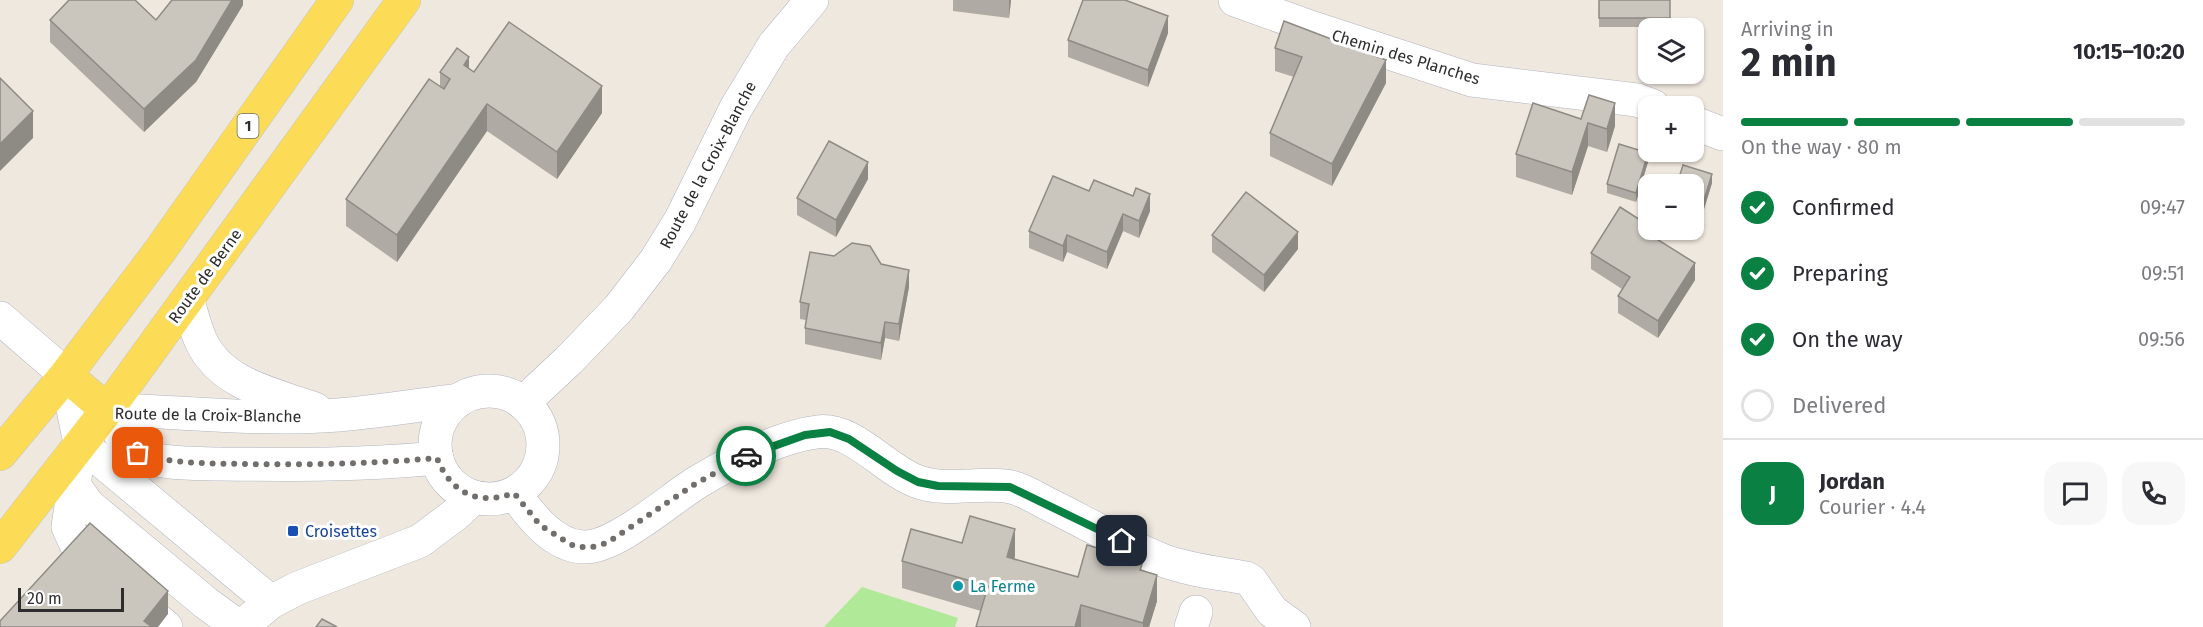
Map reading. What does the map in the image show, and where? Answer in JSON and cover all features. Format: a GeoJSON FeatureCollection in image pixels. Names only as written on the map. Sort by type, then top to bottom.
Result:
{"type":"FeatureCollection","features":[{"type":"Feature","properties":{"kind":"main road","name":"1"},"geometry":{"type":"LineString","coordinates":[[0,454],[66,375],[171,236],[337,0]]}},
{"type":"Feature","properties":{"kind":"main road","name":"Route de Berne"},"geometry":{"type":"LineString","coordinates":[[0,547],[107,410],[188,301],[404,0]]}},
{"type":"Feature","properties":{"kind":"main road"},"geometry":{"type":"LineString","coordinates":[[66,375],[107,410]]}},
{"type":"Feature","properties":{"kind":"street","name":"Route de la Croix-Blanche"},"geometry":{"type":"LineString","coordinates":[[523,403],[619,308],[656,260],[680,221],[736,108],[774,45],[812,0]]}},
{"type":"Feature","properties":{"kind":"street","name":"Chemin des Planches"},"geometry":{"type":"LineString","coordinates":[[1235,0],[1472,80],[1638,100]]}},
{"type":"Feature","properties":{"kind":"street"},"geometry":{"type":"LineString","coordinates":[[1704,127],[1723,134]]}},
{"type":"Feature","properties":{"kind":"street","name":"Route de la Croix-Blanche"},"geometry":{"type":"LineString","coordinates":[[188,301],[201,340],[222,370],[246,384],[334,416]]}},
{"type":"Feature","properties":{"kind":"street"},"geometry":{"type":"LineString","coordinates":[[0,318],[66,375],[80,443],[68,527],[81,555],[166,627]]}},
{"type":"Feature","properties":{"kind":"street"},"geometry":{"type":"LineString","coordinates":[[492,391],[514,396],[523,403],[538,421],[544,444],[539,467],[532,478],[514,493],[495,498],[474,496],[455,486],[447,478],[437,458],[435,447],[439,426],[451,407],[459,400],[480,392],[492,391]]}},
{"type":"Feature","properties":{"kind":"street","name":"Route de la Croix-Blanche"},"geometry":{"type":"LineString","coordinates":[[107,410],[159,410],[249,417],[334,416],[459,400]]}},
{"type":"Feature","properties":{"kind":"street","name":"Route de la Croix-Blanche"},"geometry":{"type":"LineString","coordinates":[[107,410],[127,444],[138,453],[154,459],[193,463],[294,465],[437,458]]}},
{"type":"Feature","properties":{"kind":"street"},"geometry":{"type":"LineString","coordinates":[[514,493],[540,525],[561,540],[577,547],[599,546],[621,534],[695,484],[742,458],[805,435],[830,432],[849,439],[918,482],[938,486],[1010,487],[1162,560],[1251,581],[1272,611],[1294,627]]}},
{"type":"Feature","properties":{"kind":"street"},"geometry":{"type":"LineString","coordinates":[[80,443],[272,602]]}},
{"type":"Feature","properties":{"kind":"street"},"geometry":{"type":"LineString","coordinates":[[74,485],[88,505],[206,603],[240,627],[272,602],[298,588],[420,541],[456,514],[474,496]]}},
{"type":"Feature","properties":{"kind":"green space"},"geometry":{"type":"Polygon","coordinates":[[[862,587],[958,618],[955,627],[824,627],[862,587]]]}},
{"type":"Feature","properties":{"kind":"building"},"geometry":{"type":"Polygon","coordinates":[[[69,0],[135,0],[156,20],[172,0],[232,0],[196,60],[144,109],[50,20],[69,0]]]}},
{"type":"Feature","properties":{"kind":"building"},"geometry":{"type":"Polygon","coordinates":[[[1083,0],[1125,0],[1168,16],[1148,70],[1068,40],[1083,0]]]}},
{"type":"Feature","properties":{"kind":"building"},"geometry":{"type":"Polygon","coordinates":[[[1599,0],[1670,0],[1670,18],[1599,18],[1599,0]]]}},
{"type":"Feature","properties":{"kind":"building"},"geometry":{"type":"Polygon","coordinates":[[[1284,21],[1386,60],[1332,164],[1270,133],[1302,57],[1275,48],[1284,21]]]}},
{"type":"Feature","properties":{"kind":"building"},"geometry":{"type":"Polygon","coordinates":[[[509,22],[602,86],[557,152],[487,104],[397,235],[346,199],[429,79],[444,89],[450,79],[440,72],[457,48],[469,57],[464,65],[474,72],[509,22]]]}},
{"type":"Feature","properties":{"kind":"building"},"geometry":{"type":"Polygon","coordinates":[[[0,78],[33,111],[0,144],[0,78]]]}},
{"type":"Feature","properties":{"kind":"building"},"geometry":{"type":"Polygon","coordinates":[[[1589,95],[1615,103],[1607,129],[1588,123],[1572,172],[1516,154],[1533,103],[1581,119],[1589,95]]]}},
{"type":"Feature","properties":{"kind":"building"},"geometry":{"type":"Polygon","coordinates":[[[829,141],[868,162],[836,220],[797,198],[829,141]]]}},
{"type":"Feature","properties":{"kind":"building"},"geometry":{"type":"Polygon","coordinates":[[[1619,144],[1638,150],[1638,162],[1645,162],[1642,174],[1638,174],[1636,193],[1607,184],[1619,144]]]}},
{"type":"Feature","properties":{"kind":"building"},"geometry":{"type":"Polygon","coordinates":[[[1683,165],[1712,174],[1704,200],[1704,174],[1680,174],[1683,165]]]}},
{"type":"Feature","properties":{"kind":"building"},"geometry":{"type":"Polygon","coordinates":[[[1053,176],[1089,191],[1094,180],[1133,196],[1136,188],[1150,194],[1139,221],[1123,214],[1107,252],[1067,235],[1063,246],[1029,231],[1053,176]]]}},
{"type":"Feature","properties":{"kind":"building"},"geometry":{"type":"Polygon","coordinates":[[[1246,192],[1298,232],[1264,275],[1212,235],[1246,192]]]}},
{"type":"Feature","properties":{"kind":"building"},"geometry":{"type":"Polygon","coordinates":[[[1620,207],[1638,219],[1638,240],[1658,240],[1695,263],[1658,321],[1618,296],[1630,277],[1591,253],[1620,207]]]}},
{"type":"Feature","properties":{"kind":"building"},"geometry":{"type":"Polygon","coordinates":[[[852,243],[870,246],[881,264],[909,270],[899,324],[885,322],[881,343],[805,328],[809,304],[800,302],[810,252],[834,256],[852,243]]]}},
{"type":"Feature","properties":{"kind":"building"},"geometry":{"type":"Polygon","coordinates":[[[970,516],[1015,529],[1007,557],[1078,577],[1087,545],[1143,561],[1140,570],[1157,575],[1143,623],[1081,605],[1075,627],[976,627],[988,586],[902,561],[911,529],[962,543],[970,516]]]}},
{"type":"Feature","properties":{"kind":"building"},"geometry":{"type":"Polygon","coordinates":[[[90,523],[168,591],[144,621],[152,627],[0,627],[0,621],[90,523]]]}},
{"type":"Feature","properties":{"kind":"building"},"geometry":{"type":"Polygon","coordinates":[[[322,619],[337,627],[316,627],[322,619]]]}},
{"type":"Feature","properties":{"kind":"way so far"},"geometry":{"type":"LineString","coordinates":[[138,453],[154,459],[193,463],[294,465],[437,458],[447,478],[464,492],[488,499],[501,498],[514,493],[540,525],[561,540],[577,547],[592,547],[607,543],[695,484],[746,456]]}},
{"type":"Feature","properties":{"kind":"place","name":"Croisettes"},"geometry":{"type":"Point","coordinates":[293,531]}},
{"type":"Feature","properties":{"kind":"place","name":"La Ferme"},"geometry":{"type":"Point","coordinates":[958,586]}},
{"type":"Feature","properties":{"kind":"route"},"geometry":{"type":"LineString","coordinates":[[746,456],[805,435],[830,432],[849,439],[918,482],[938,486],[1010,487],[1122,541]]}}]}
